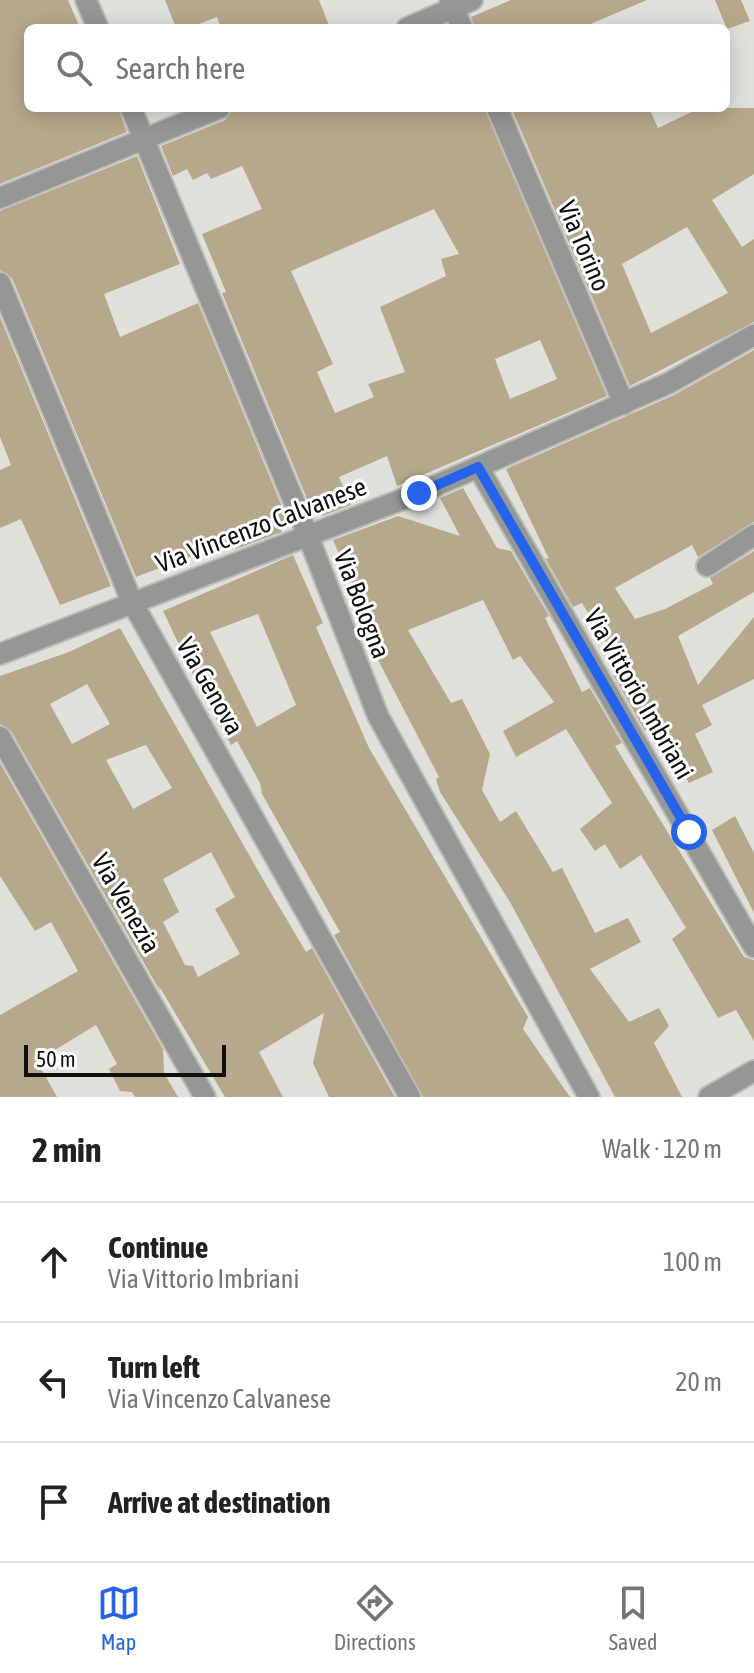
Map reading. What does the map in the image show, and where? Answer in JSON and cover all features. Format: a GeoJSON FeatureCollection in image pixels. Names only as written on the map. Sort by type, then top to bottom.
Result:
{"type":"FeatureCollection","features":[{"type":"Feature","properties":{"kind":"street"},"geometry":{"type":"LineString","coordinates":[[86,0],[96,24]]}},
{"type":"Feature","properties":{"kind":"street"},"geometry":{"type":"LineString","coordinates":[[415,24],[458,3],[461,24]]}},
{"type":"Feature","properties":{"kind":"street","name":"Via Bologna"},"geometry":{"type":"LineString","coordinates":[[133,112],[307,534],[378,716],[589,1097]]}},
{"type":"Feature","properties":{"kind":"street"},"geometry":{"type":"LineString","coordinates":[[0,198],[211,112]]}},
{"type":"Feature","properties":{"kind":"street","name":"Via Torino"},"geometry":{"type":"LineString","coordinates":[[499,112],[624,404]]}},
{"type":"Feature","properties":{"kind":"street","name":"Via Genova"},"geometry":{"type":"LineString","coordinates":[[0,283],[132,602],[410,1097]]}},
{"type":"Feature","properties":{"kind":"street","name":"Via Vincenzo Calvanese"},"geometry":{"type":"LineString","coordinates":[[0,654],[478,467],[669,383],[754,335]]}},
{"type":"Feature","properties":{"kind":"street","name":"Via Vittorio Imbriani"},"geometry":{"type":"LineString","coordinates":[[478,467],[754,947]]}},
{"type":"Feature","properties":{"kind":"street"},"geometry":{"type":"LineString","coordinates":[[707,566],[754,535]]}},
{"type":"Feature","properties":{"kind":"street","name":"Via Venezia"},"geometry":{"type":"LineString","coordinates":[[0,737],[205,1097]]}},
{"type":"Feature","properties":{"kind":"street"},"geometry":{"type":"LineString","coordinates":[[709,1097],[754,1071]]}},
{"type":"Feature","properties":{"kind":"building"},"geometry":{"type":"Polygon","coordinates":[[[0,0],[68,0],[78,24],[24,24],[24,112],[120,112],[127,132],[0,184],[0,0]]]}},
{"type":"Feature","properties":{"kind":"building"},"geometry":{"type":"Polygon","coordinates":[[[165,0],[319,0],[328,24],[220,24],[217,17],[199,24],[174,24],[165,0]]]}},
{"type":"Feature","properties":{"kind":"building"},"geometry":{"type":"Polygon","coordinates":[[[511,0],[647,0],[590,24],[474,24],[471,17],[511,0]]]}},
{"type":"Feature","properties":{"kind":"building"},"geometry":{"type":"Polygon","coordinates":[[[715,0],[741,0],[750,21],[730,28],[730,24],[725,24],[715,0]]]}},
{"type":"Feature","properties":{"kind":"building"},"geometry":{"type":"Polygon","coordinates":[[[730,108],[754,108],[754,174],[712,200],[742,247],[754,239],[754,322],[630,386],[513,112],[651,112],[658,128],[692,112],[730,112],[730,108]],[[687,227],[622,264],[651,333],[728,293],[687,227]]]}},
{"type":"Feature","properties":{"kind":"building"},"geometry":{"type":"Polygon","coordinates":[[[230,112],[486,112],[607,396],[397,486],[387,456],[339,477],[351,505],[322,516],[319,509],[312,511],[222,293],[226,292],[202,234],[262,209],[242,166],[211,179],[207,173],[193,180],[187,169],[173,176],[161,146],[225,120],[230,112]],[[434,209],[291,271],[333,364],[317,372],[335,413],[374,397],[368,384],[405,372],[380,307],[446,276],[441,259],[459,254],[434,209]],[[540,340],[495,359],[510,399],[557,379],[540,340]]]}},
{"type":"Feature","properties":{"kind":"building"},"geometry":{"type":"Polygon","coordinates":[[[137,156],[180,264],[104,294],[120,337],[198,303],[288,521],[278,524],[282,532],[236,549],[232,541],[136,577],[12,278],[0,270],[0,211],[137,156]]]}},
{"type":"Feature","properties":{"kind":"building"},"geometry":{"type":"Polygon","coordinates":[[[0,317],[111,586],[60,605],[21,519],[0,528],[0,470],[11,465],[0,437],[0,317]]]}},
{"type":"Feature","properties":{"kind":"building"},"geometry":{"type":"Polygon","coordinates":[[[754,350],[754,522],[698,557],[692,545],[615,588],[635,619],[665,609],[713,584],[710,578],[754,551],[754,592],[678,636],[698,685],[754,617],[754,679],[702,705],[712,725],[695,734],[713,772],[689,783],[654,727],[645,731],[613,675],[623,670],[582,603],[573,607],[545,558],[549,559],[506,469],[674,395],[754,350]]]}},
{"type":"Feature","properties":{"kind":"building"},"geometry":{"type":"Polygon","coordinates":[[[463,488],[497,548],[511,551],[549,616],[545,618],[582,692],[590,688],[622,743],[615,746],[744,957],[754,960],[754,1041],[736,1010],[718,1018],[672,939],[686,928],[641,855],[620,869],[605,844],[595,851],[580,829],[612,803],[566,729],[516,757],[503,731],[554,702],[520,656],[513,660],[483,600],[408,630],[451,703],[462,699],[490,754],[482,790],[500,822],[516,811],[553,872],[562,868],[595,933],[628,918],[641,942],[590,969],[629,1022],[659,1008],[669,1026],[654,1043],[682,1097],[615,1097],[510,902],[440,792],[436,779],[439,777],[377,658],[383,655],[333,540],[398,516],[460,536],[440,498],[463,488]]]}},
{"type":"Feature","properties":{"kind":"building"},"geometry":{"type":"Polygon","coordinates":[[[293,555],[323,623],[316,627],[369,748],[528,1017],[523,1029],[570,1097],[423,1097],[334,935],[340,932],[262,794],[260,783],[237,741],[231,745],[202,693],[163,611],[293,555]],[[258,614],[210,632],[257,727],[296,705],[258,614]]]}},
{"type":"Feature","properties":{"kind":"building"},"geometry":{"type":"Polygon","coordinates":[[[120,628],[306,952],[312,948],[395,1097],[329,1097],[313,1063],[324,1013],[259,1052],[283,1097],[225,1097],[159,986],[160,991],[11,731],[0,724],[0,676],[69,652],[120,628]],[[87,684],[50,704],[72,744],[110,724],[87,684]],[[146,745],[106,760],[133,809],[172,788],[146,745]],[[211,852],[163,879],[179,912],[163,922],[185,965],[193,966],[198,977],[240,954],[215,909],[235,897],[211,852]]]}},
{"type":"Feature","properties":{"kind":"building"},"geometry":{"type":"Polygon","coordinates":[[[0,763],[163,1049],[164,1073],[178,1097],[135,1097],[132,1092],[120,1091],[109,1069],[117,1064],[96,1025],[37,1061],[57,1097],[0,1097],[0,1015],[78,971],[51,922],[35,931],[0,876],[0,763]]]}},
{"type":"Feature","properties":{"kind":"building"},"geometry":{"type":"Polygon","coordinates":[[[735,816],[754,853],[754,913],[712,830],[735,816]]]}},
{"type":"Feature","properties":{"kind":"route"},"geometry":{"type":"LineString","coordinates":[[419,493],[478,467],[689,832]]}}]}
